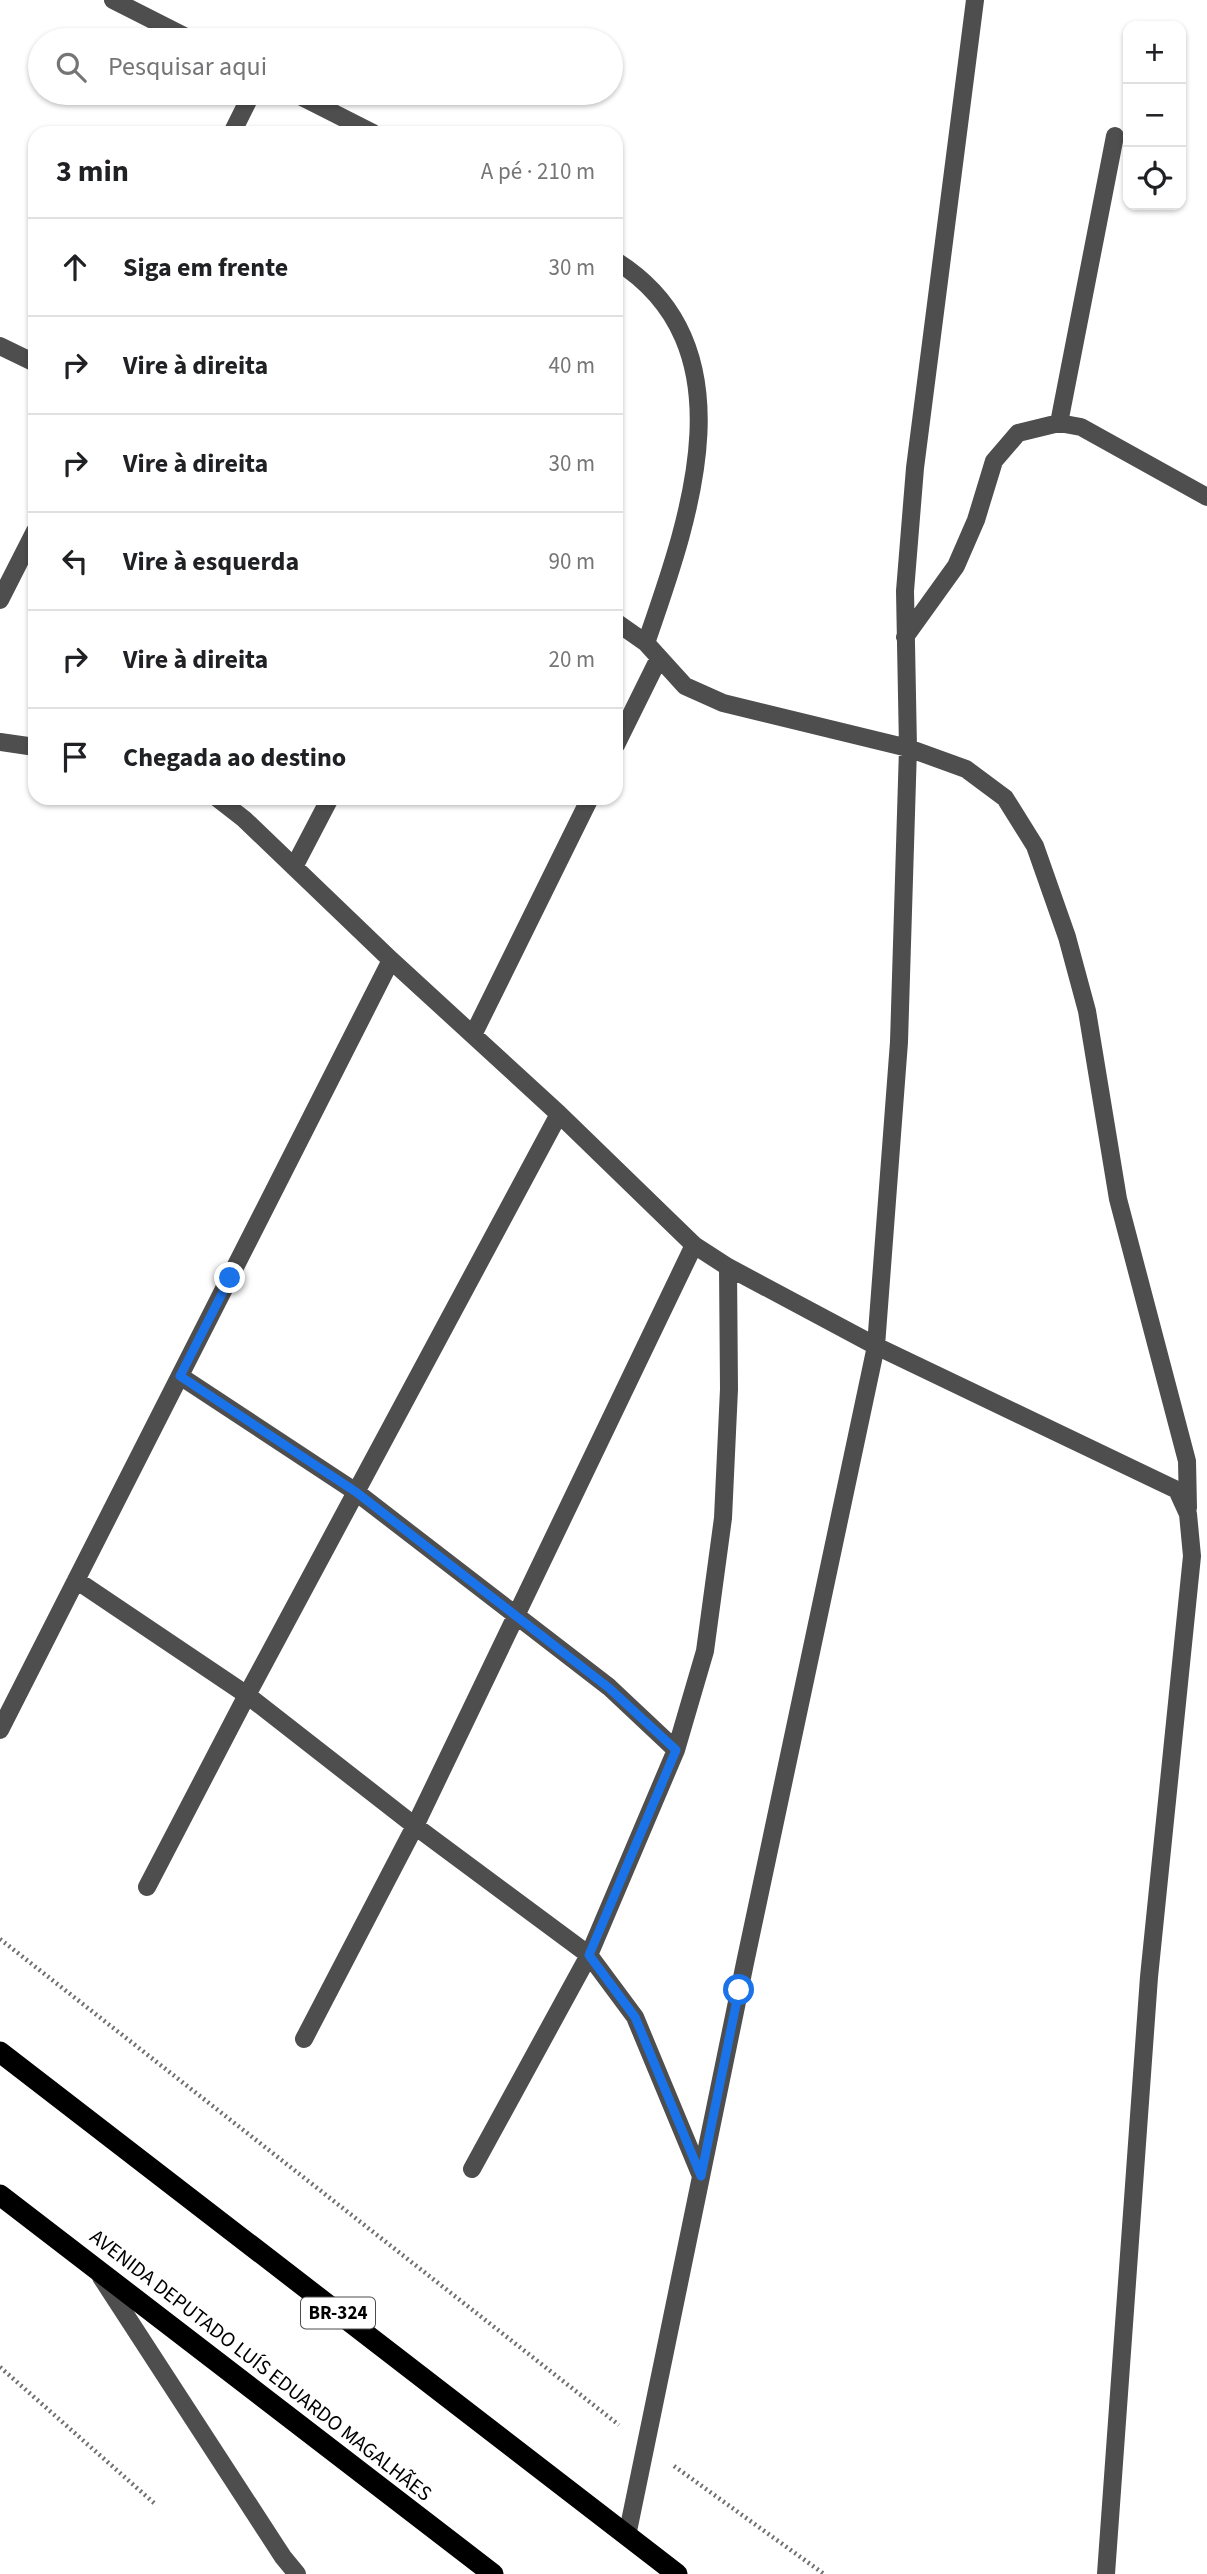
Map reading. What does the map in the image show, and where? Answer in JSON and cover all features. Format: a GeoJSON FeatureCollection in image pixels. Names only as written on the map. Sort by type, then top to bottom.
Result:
{"type":"FeatureCollection","features":[{"type":"Feature","properties":{"kind":"highway","name":"BR-324"},"geometry":{"type":"LineString","coordinates":[[0,2052],[677,2574]]}},
{"type":"Feature","properties":{"kind":"highway","name":"AVENIDA DEPUTADO LUÍS EDUARDO MAGALHÃES"},"geometry":{"type":"LineString","coordinates":[[0,2195],[493,2574]]}},
{"type":"Feature","properties":{"kind":"street"},"geometry":{"type":"LineString","coordinates":[[113,0],[168,28]]}},
{"type":"Feature","properties":{"kind":"street"},"geometry":{"type":"LineString","coordinates":[[627,2536],[876,1346],[899,1042],[908,748],[905,591],[915,468],[975,0]]}},
{"type":"Feature","properties":{"kind":"street"},"geometry":{"type":"LineString","coordinates":[[236,126],[246,105]]}},
{"type":"Feature","properties":{"kind":"street"},"geometry":{"type":"LineString","coordinates":[[318,105],[359,126]]}},
{"type":"Feature","properties":{"kind":"street"},"geometry":{"type":"LineString","coordinates":[[1059,423],[1115,136]]}},
{"type":"Feature","properties":{"kind":"street"},"geometry":{"type":"LineString","coordinates":[[623,266],[659,297],[682,332],[697,378],[699,429],[693,487],[679,550],[646,643]]}},
{"type":"Feature","properties":{"kind":"street"},"geometry":{"type":"LineString","coordinates":[[0,346],[28,360]]}},
{"type":"Feature","properties":{"kind":"street"},"geometry":{"type":"LineString","coordinates":[[905,637],[956,566],[976,520],[994,461],[1018,433],[1059,423],[1081,427],[1207,497]]}},
{"type":"Feature","properties":{"kind":"street"},"geometry":{"type":"LineString","coordinates":[[0,600],[28,545]]}},
{"type":"Feature","properties":{"kind":"street"},"geometry":{"type":"LineString","coordinates":[[623,627],[646,643],[685,687],[723,703],[908,748],[966,769],[1005,798],[1035,846],[1067,937],[1087,1011],[1118,1199],[1187,1461],[1192,1556],[1149,1977],[1106,2574]]}},
{"type":"Feature","properties":{"kind":"street"},"geometry":{"type":"LineString","coordinates":[[623,731],[659,658]]}},
{"type":"Feature","properties":{"kind":"street"},"geometry":{"type":"LineString","coordinates":[[0,741],[28,746]]}},
{"type":"Feature","properties":{"kind":"street"},"geometry":{"type":"LineString","coordinates":[[226,805],[559,1114],[694,1245],[727,1267],[876,1346],[1177,1490],[1188,1514]]}},
{"type":"Feature","properties":{"kind":"street"},"geometry":{"type":"LineString","coordinates":[[294,867],[326,805]]}},
{"type":"Feature","properties":{"kind":"street"},"geometry":{"type":"LineString","coordinates":[[473,1035],[587,805]]}},
{"type":"Feature","properties":{"kind":"street"},"geometry":{"type":"LineString","coordinates":[[0,1730],[391,960]]}},
{"type":"Feature","properties":{"kind":"street"},"geometry":{"type":"LineString","coordinates":[[147,1887],[559,1114]]}},
{"type":"Feature","properties":{"kind":"street"},"geometry":{"type":"LineString","coordinates":[[304,2039],[415,1826],[694,1245]]}},
{"type":"Feature","properties":{"kind":"street"},"geometry":{"type":"LineString","coordinates":[[472,2169],[589,1955],[676,1750],[705,1651],[723,1518],[729,1389],[727,1267]]}},
{"type":"Feature","properties":{"kind":"street"},"geometry":{"type":"LineString","coordinates":[[180,1376],[356,1492],[609,1688],[676,1750]]}},
{"type":"Feature","properties":{"kind":"street"},"geometry":{"type":"LineString","coordinates":[[76,1580],[247,1695],[415,1826],[589,1955],[635,2017],[701,2176]]}},
{"type":"Feature","properties":{"kind":"street"},"geometry":{"type":"LineString","coordinates":[[95,2268],[283,2557],[297,2574]]}},
{"type":"Feature","properties":{"kind":"path"},"geometry":{"type":"LineString","coordinates":[[0,1939],[645,2445],[824,2574]]}},
{"type":"Feature","properties":{"kind":"path"},"geometry":{"type":"LineString","coordinates":[[0,2367],[154,2503]]}},
{"type":"Feature","properties":{"kind":"route"},"geometry":{"type":"LineString","coordinates":[[230,1278],[180,1376],[356,1492],[609,1688],[676,1750],[589,1955],[635,2017],[701,2176],[739,1990]]}}]}
